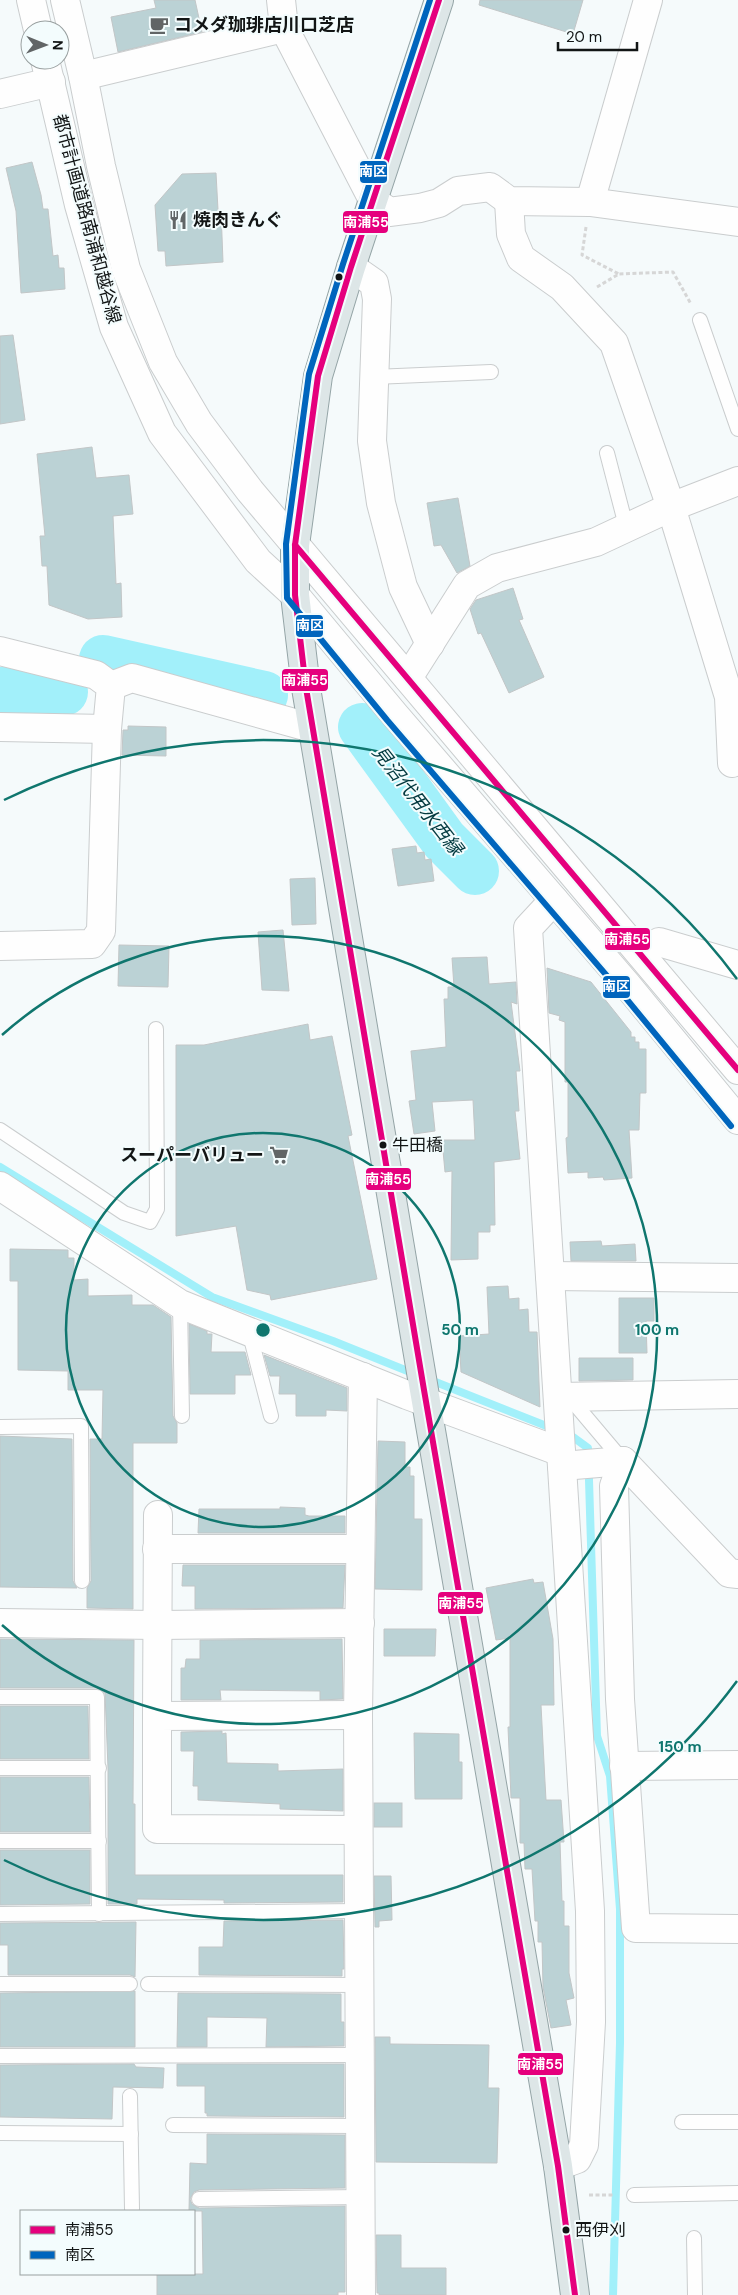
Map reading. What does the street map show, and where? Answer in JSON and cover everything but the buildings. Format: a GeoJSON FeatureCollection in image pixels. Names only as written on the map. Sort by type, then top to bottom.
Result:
{"type":"FeatureCollection","features":[{"type":"Feature","properties":{"kind":"main road"},"geometry":{"type":"LineString","coordinates":[[439,0],[350,267],[318,376],[295,545],[295,595],[312,728],[558,2166],[575,2295]]}},
{"type":"Feature","properties":{"kind":"street"},"geometry":{"type":"LineString","coordinates":[[31,0],[36,20]]}},
{"type":"Feature","properties":{"kind":"street","name":"都市計画道路南浦和越谷線"},"geometry":{"type":"LineString","coordinates":[[65,0],[101,166],[126,269],[163,362],[199,423],[250,492],[738,1070]]}},
{"type":"Feature","properties":{"kind":"street"},"geometry":{"type":"LineString","coordinates":[[281,0],[284,28],[373,200],[389,212],[420,208],[439,203],[458,191],[490,187],[509,201],[590,202],[738,222]]}},
{"type":"Feature","properties":{"kind":"street"},"geometry":{"type":"LineString","coordinates":[[590,202],[648,0]]}},
{"type":"Feature","properties":{"kind":"street"},"geometry":{"type":"LineString","coordinates":[[83,76],[284,28]]}},
{"type":"Feature","properties":{"kind":"street"},"geometry":{"type":"LineString","coordinates":[[0,94],[48,71]]}},
{"type":"Feature","properties":{"kind":"street","name":"都市計画道路南浦和越谷線"},"geometry":{"type":"LineString","coordinates":[[48,71],[79,205],[114,327],[162,433],[258,561],[295,595],[738,1120]]}},
{"type":"Feature","properties":{"kind":"street"},"geometry":{"type":"LineString","coordinates":[[509,201],[511,234],[522,258],[562,287],[614,343],[671,507],[729,697],[732,763]]}},
{"type":"Feature","properties":{"kind":"street"},"geometry":{"type":"LineString","coordinates":[[350,267],[374,283],[378,299],[372,441],[381,503],[403,587],[430,644]]}},
{"type":"Feature","properties":{"kind":"street"},"geometry":{"type":"LineString","coordinates":[[408,678],[467,585],[497,568],[596,542],[626,526],[738,481]]}},
{"type":"Feature","properties":{"kind":"street"},"geometry":{"type":"LineString","coordinates":[[0,651],[96,675],[111,686]]}},
{"type":"Feature","properties":{"kind":"street"},"geometry":{"type":"LineString","coordinates":[[111,686],[132,678],[312,728]]}},
{"type":"Feature","properties":{"kind":"street"},"geometry":{"type":"LineString","coordinates":[[0,946],[92,944],[101,931],[107,729],[111,686]]}},
{"type":"Feature","properties":{"kind":"street"},"geometry":{"type":"LineString","coordinates":[[0,727],[107,729]]}},
{"type":"Feature","properties":{"kind":"street"},"geometry":{"type":"LineString","coordinates":[[554,900],[528,928],[550,1276],[563,1397],[561,1459],[590,1911],[591,2022],[584,2145],[577,2159],[558,2166]]}},
{"type":"Feature","properties":{"kind":"street"},"geometry":{"type":"LineString","coordinates":[[641,954],[659,942],[738,965]]}},
{"type":"Feature","properties":{"kind":"street"},"geometry":{"type":"LineString","coordinates":[[0,1186],[180,1304],[363,1377],[426,1396],[561,1459],[623,1461],[729,1573],[738,1574]]}},
{"type":"Feature","properties":{"kind":"street"},"geometry":{"type":"LineString","coordinates":[[550,1276],[738,1278]]}},
{"type":"Feature","properties":{"kind":"street"},"geometry":{"type":"LineString","coordinates":[[362,2295],[358,1715],[363,1377]]}},
{"type":"Feature","properties":{"kind":"street"},"geometry":{"type":"LineString","coordinates":[[563,1397],[738,1394]]}},
{"type":"Feature","properties":{"kind":"street"},"geometry":{"type":"LineString","coordinates":[[623,1461],[614,1486],[620,1699],[636,1928],[738,1929]]}},
{"type":"Feature","properties":{"kind":"street"},"geometry":{"type":"LineString","coordinates":[[158,1515],[157,1828],[358,1830]]}},
{"type":"Feature","properties":{"kind":"street"},"geometry":{"type":"LineString","coordinates":[[157,1549],[360,1549]]}},
{"type":"Feature","properties":{"kind":"street"},"geometry":{"type":"LineString","coordinates":[[0,1623],[157,1625],[360,1623]]}},
{"type":"Feature","properties":{"kind":"street"},"geometry":{"type":"LineString","coordinates":[[157,1716],[358,1715]]}},
{"type":"Feature","properties":{"kind":"street"},"geometry":{"type":"LineString","coordinates":[[624,1766],[738,1765]]}},
{"type":"Feature","properties":{"kind":"lane"},"geometry":{"type":"LineString","coordinates":[[700,320],[738,429]]}},
{"type":"Feature","properties":{"kind":"lane"},"geometry":{"type":"LineString","coordinates":[[374,377],[491,372]]}},
{"type":"Feature","properties":{"kind":"lane"},"geometry":{"type":"LineString","coordinates":[[607,452],[626,526]]}},
{"type":"Feature","properties":{"kind":"lane"},"geometry":{"type":"LineString","coordinates":[[0,1130],[124,1213],[150,1222],[157,1209],[156,1029]]}},
{"type":"Feature","properties":{"kind":"lane"},"geometry":{"type":"LineString","coordinates":[[180,1304],[182,1416]]}},
{"type":"Feature","properties":{"kind":"lane"},"geometry":{"type":"LineString","coordinates":[[248,1331],[272,1416]]}},
{"type":"Feature","properties":{"kind":"lane"},"geometry":{"type":"LineString","coordinates":[[563,1397],[623,1461]]}},
{"type":"Feature","properties":{"kind":"lane"},"geometry":{"type":"LineString","coordinates":[[0,1427],[81,1426],[82,1582]]}},
{"type":"Feature","properties":{"kind":"lane"},"geometry":{"type":"LineString","coordinates":[[0,1697],[97,1697],[99,1914]]}},
{"type":"Feature","properties":{"kind":"lane"},"geometry":{"type":"LineString","coordinates":[[0,1768],[99,1768]]}},
{"type":"Feature","properties":{"kind":"lane"},"geometry":{"type":"LineString","coordinates":[[0,1841],[98,1841]]}},
{"type":"Feature","properties":{"kind":"lane"},"geometry":{"type":"LineString","coordinates":[[0,1914],[358,1911]]}},
{"type":"Feature","properties":{"kind":"lane"},"geometry":{"type":"LineString","coordinates":[[0,1984],[130,1984]]}},
{"type":"Feature","properties":{"kind":"lane"},"geometry":{"type":"LineString","coordinates":[[148,1984],[359,1985]]}},
{"type":"Feature","properties":{"kind":"lane"},"geometry":{"type":"LineString","coordinates":[[0,2056],[360,2055]]}},
{"type":"Feature","properties":{"kind":"lane"},"geometry":{"type":"LineString","coordinates":[[130,2096],[132,2209]]}},
{"type":"Feature","properties":{"kind":"lane"},"geometry":{"type":"LineString","coordinates":[[682,2122],[738,2122]]}},
{"type":"Feature","properties":{"kind":"lane"},"geometry":{"type":"LineString","coordinates":[[173,2125],[360,2126]]}},
{"type":"Feature","properties":{"kind":"lane"},"geometry":{"type":"LineString","coordinates":[[0,2133],[130,2134]]}},
{"type":"Feature","properties":{"kind":"lane"},"geometry":{"type":"LineString","coordinates":[[634,2195],[738,2193]]}},
{"type":"Feature","properties":{"kind":"lane"},"geometry":{"type":"LineString","coordinates":[[199,2199],[361,2197]]}},
{"type":"Feature","properties":{"kind":"lane"},"geometry":{"type":"LineString","coordinates":[[694,2238],[695,2295]]}},
{"type":"Feature","properties":{"kind":"path"},"geometry":{"type":"LineString","coordinates":[[590,202],[582,255],[620,274]]}},
{"type":"Feature","properties":{"kind":"path"},"geometry":{"type":"LineString","coordinates":[[574,300],[620,274],[673,272],[700,320]]}},
{"type":"Feature","properties":{"kind":"path"},"geometry":{"type":"LineString","coordinates":[[588,2195],[634,2195]]}},
{"type":"Feature","properties":{"kind":"waterway","name":"見沼代用水西縁"},"geometry":{"type":"LineString","coordinates":[[103,659],[264,695]]}},
{"type":"Feature","properties":{"kind":"waterway","name":"見沼代用水西縁"},"geometry":{"type":"LineString","coordinates":[[0,691],[64,692]]}},
{"type":"Feature","properties":{"kind":"waterway","name":"見沼代用水西縁"},"geometry":{"type":"LineString","coordinates":[[362,727],[444,840],[475,871]]}},
{"type":"Feature","properties":{"kind":"waterway"},"geometry":{"type":"LineString","coordinates":[[0,1167],[212,1297],[333,1341],[415,1374]]}},
{"type":"Feature","properties":{"kind":"waterway"},"geometry":{"type":"LineString","coordinates":[[428,1379],[554,1429]]}},
{"type":"Feature","properties":{"kind":"waterway"},"geometry":{"type":"LineString","coordinates":[[565,1433],[588,1448],[597,1736],[610,1776],[620,1909],[620,2043],[613,2295]]}},
{"type":"Feature","properties":{"kind":"transit line","name":"南区"},"geometry":{"type":"LineString","coordinates":[[430,0],[343,264],[309,374],[286,544],[287,598],[387,720],[620,991],[731,1126]]}},
{"type":"Feature","properties":{"kind":"transit line","name":"南浦55"},"geometry":{"type":"LineString","coordinates":[[439,0],[351,267],[318,376],[295,545],[295,595],[306,688],[424,1390],[558,2166],[575,2295]]}},
{"type":"Feature","properties":{"kind":"transit line","name":"南浦55"},"geometry":{"type":"LineString","coordinates":[[295,545],[738,1070]]}},
{"type":"Feature","properties":{"kind":"place","name":"コメダ珈琲店川口芝店"},"geometry":{"type":"Point","coordinates":[159,25]}},
{"type":"Feature","properties":{"kind":"place","name":"焼肉きんぐ"},"geometry":{"type":"Point","coordinates":[178,220]}},
{"type":"Feature","properties":{"kind":"place","name":"牛田橋"},"geometry":{"type":"Point","coordinates":[383,1145]}},
{"type":"Feature","properties":{"kind":"place","name":"スーパーバリュー"},"geometry":{"type":"Point","coordinates":[279,1155]}},
{"type":"Feature","properties":{"kind":"place","name":"西伊刈"},"geometry":{"type":"Point","coordinates":[566,2230]}}]}
